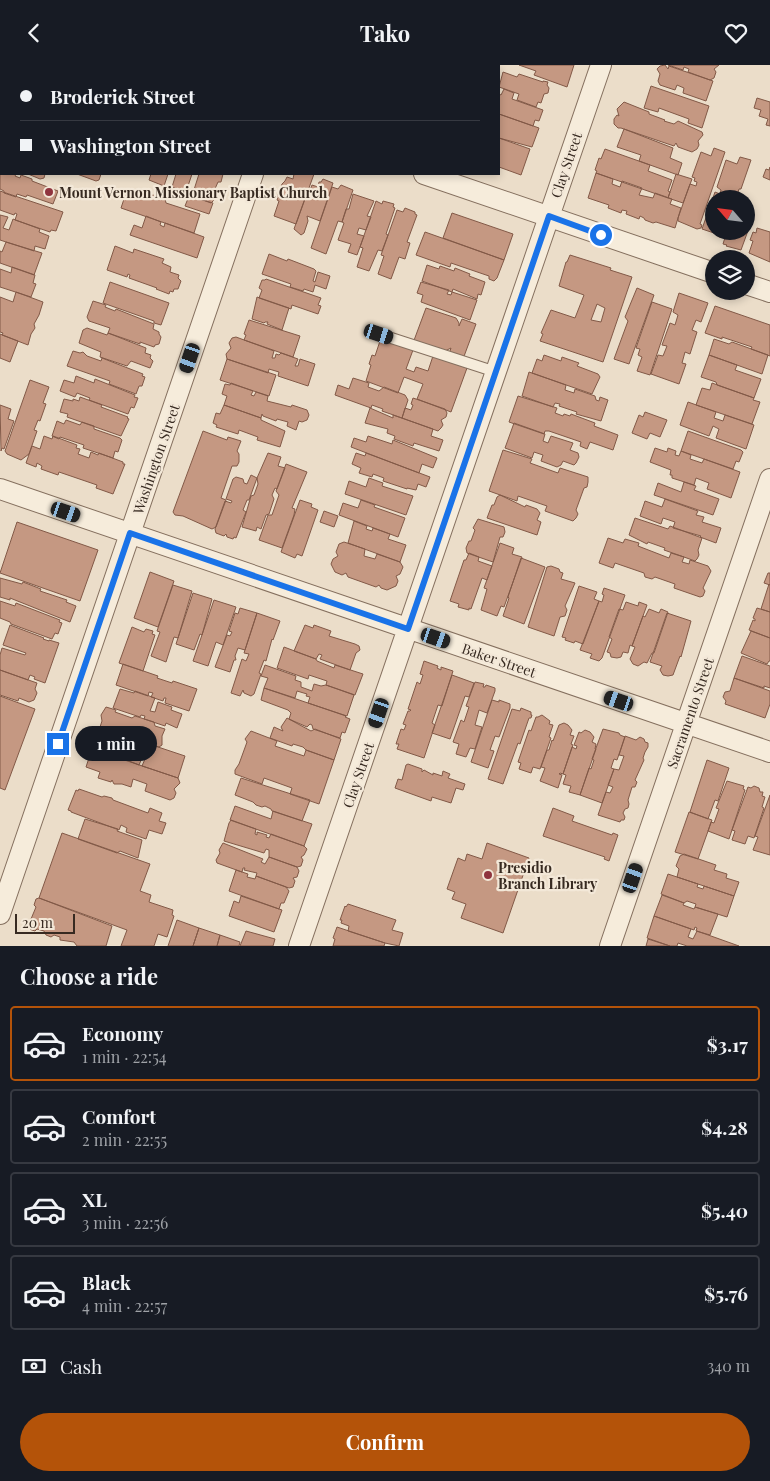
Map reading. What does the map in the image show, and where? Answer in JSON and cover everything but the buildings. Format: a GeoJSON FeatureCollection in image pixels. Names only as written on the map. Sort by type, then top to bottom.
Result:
{"type":"FeatureCollection","features":[{"type":"Feature","properties":{"kind":"street","name":"Clay Street"},"geometry":{"type":"LineString","coordinates":[[299,946],[601,65]]}},
{"type":"Feature","properties":{"kind":"street","name":"Washington Street"},"geometry":{"type":"LineString","coordinates":[[0,914],[253,175]]}},
{"type":"Feature","properties":{"kind":"street"},"geometry":{"type":"LineString","coordinates":[[427,175],[705,270]]}},
{"type":"Feature","properties":{"kind":"street"},"geometry":{"type":"LineString","coordinates":[[755,287],[770,292]]}},
{"type":"Feature","properties":{"kind":"street","name":"Sacramento Street"},"geometry":{"type":"LineString","coordinates":[[610,946],[770,479]]}},
{"type":"Feature","properties":{"kind":"street","name":"Baker Street"},"geometry":{"type":"LineString","coordinates":[[0,489],[770,753]]}},
{"type":"Feature","properties":{"kind":"lane"},"geometry":{"type":"LineString","coordinates":[[379,334],[496,372]]}},
{"type":"Feature","properties":{"kind":"place","name":"Mount Vernon Missionary Baptist Church"},"geometry":{"type":"Point","coordinates":[49,192]}},
{"type":"Feature","properties":{"kind":"place","name":"Presidio Branch Library"},"geometry":{"type":"Point","coordinates":[488,875]}},
{"type":"Feature","properties":{"kind":"route"},"geometry":{"type":"LineString","coordinates":[[58,744],[130,533],[408,629],[549,216],[601,235]]}}]}
